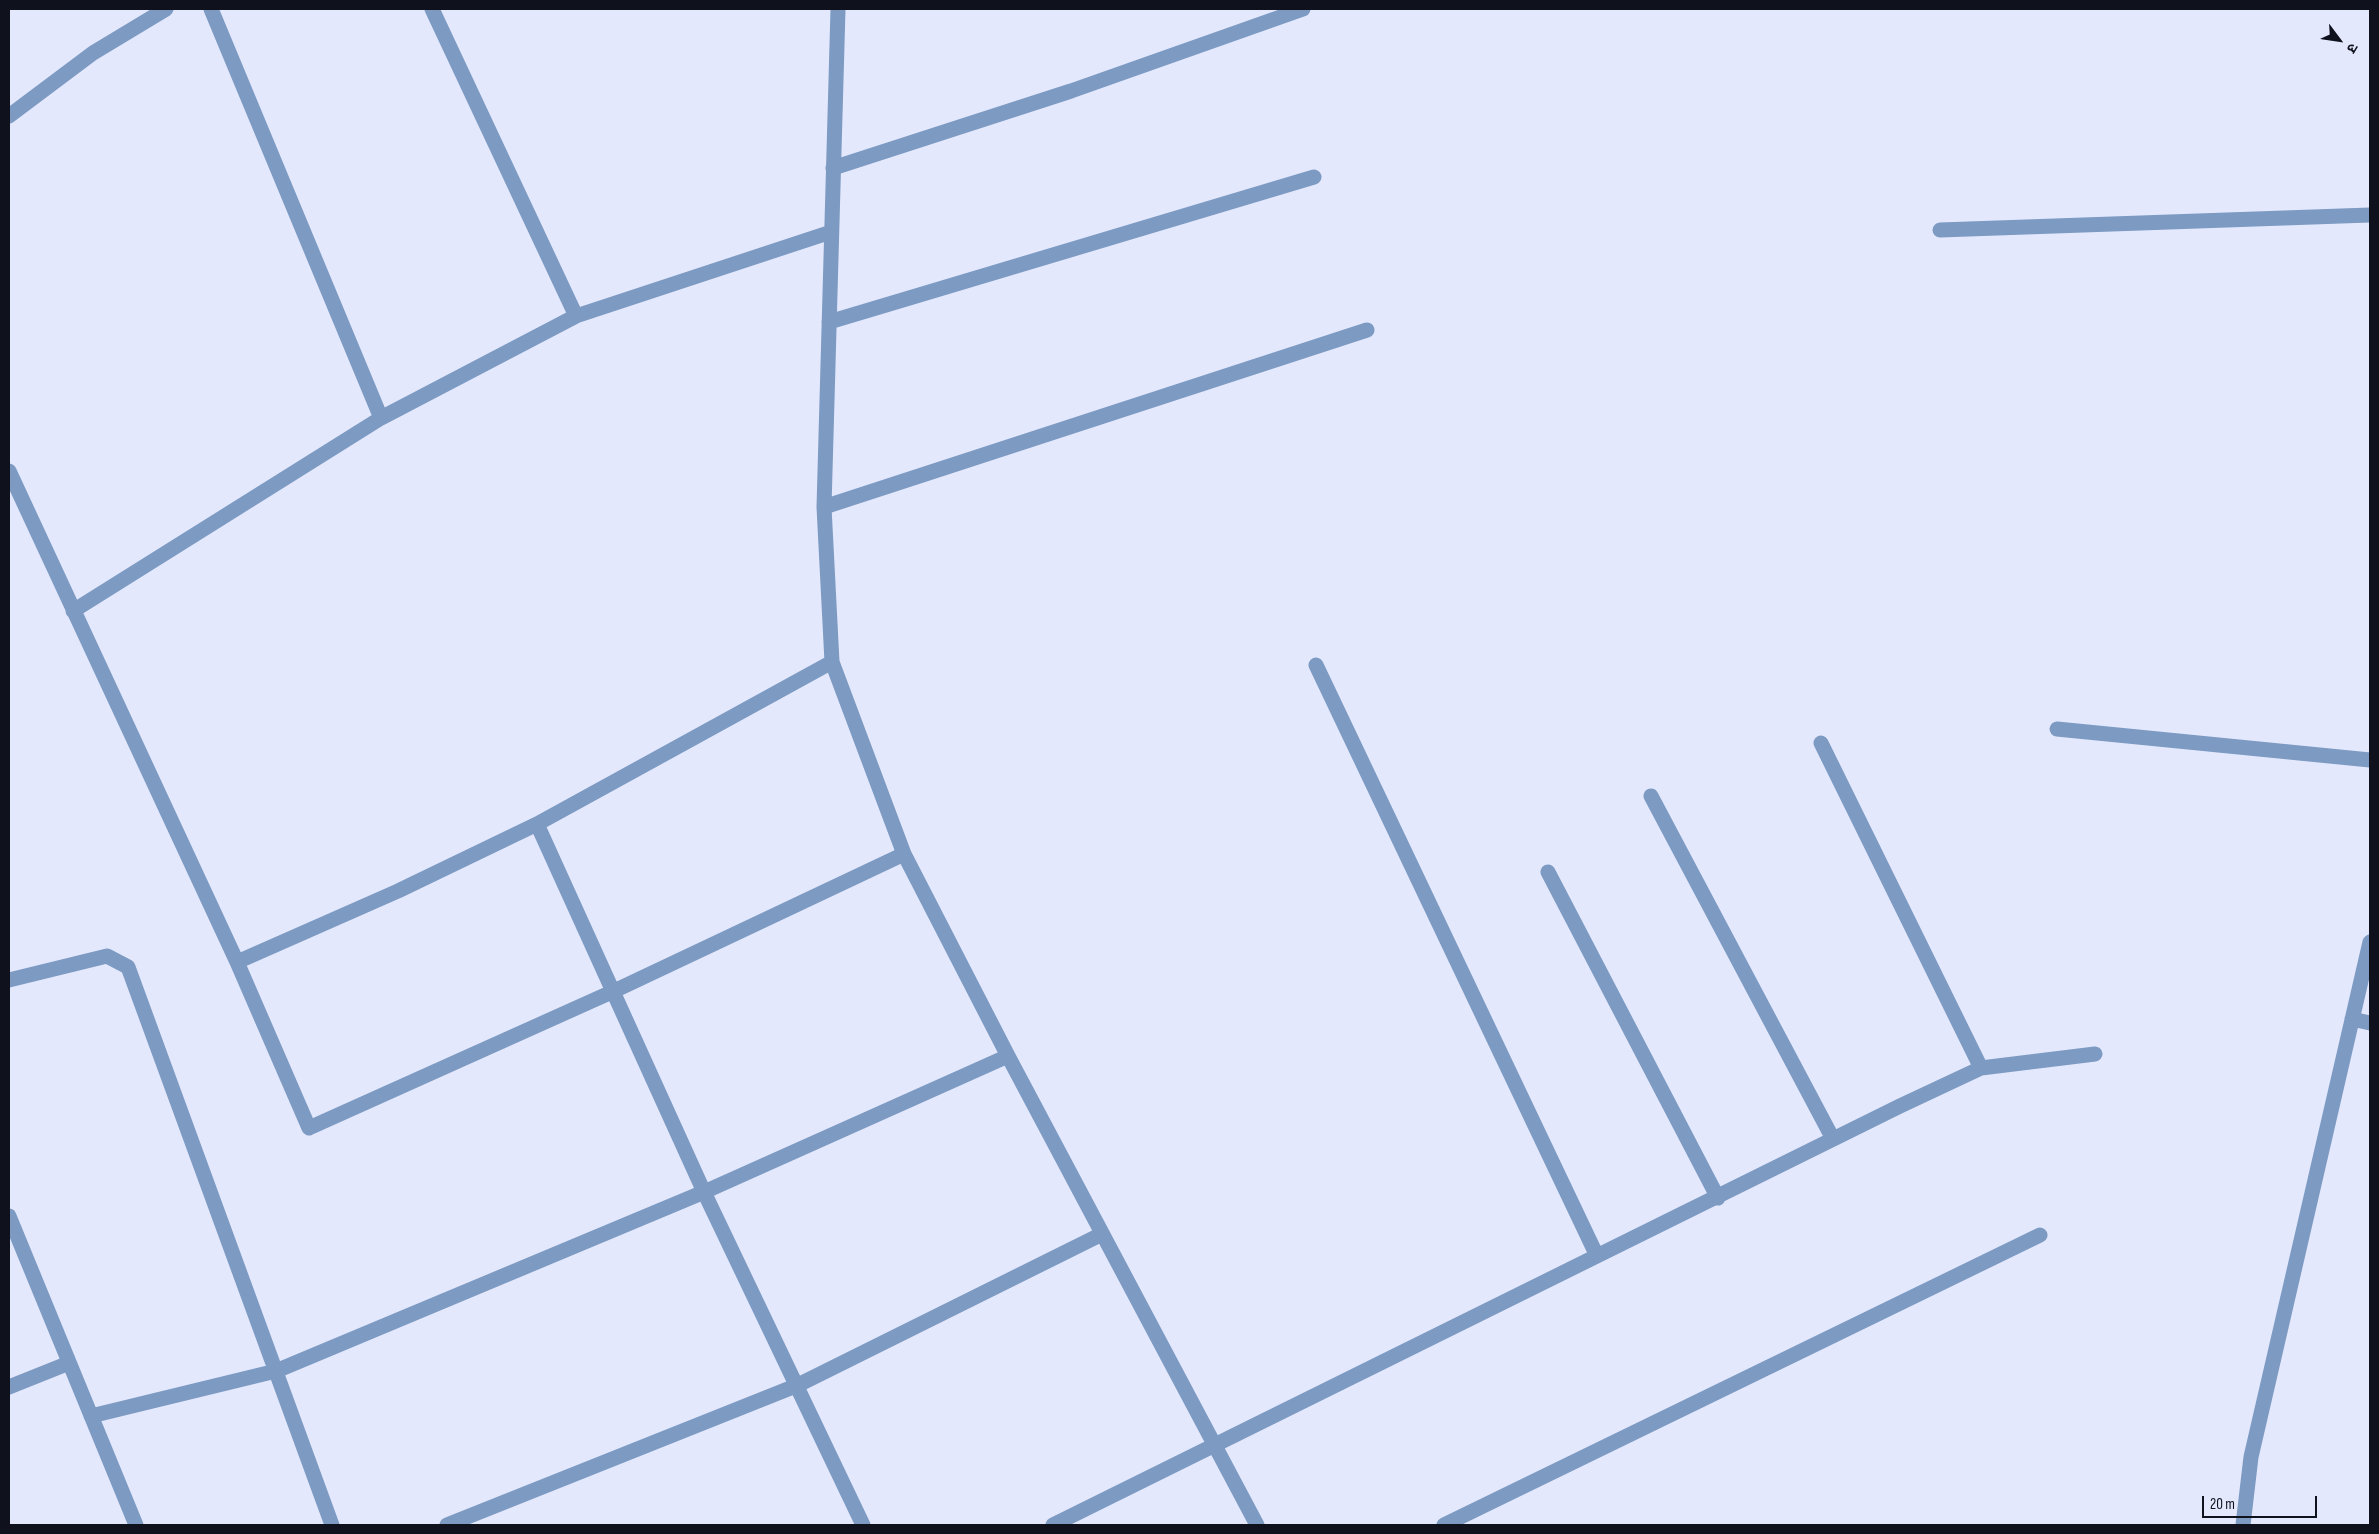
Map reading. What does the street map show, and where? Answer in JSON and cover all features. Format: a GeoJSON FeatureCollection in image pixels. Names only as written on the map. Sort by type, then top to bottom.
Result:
{"type":"FeatureCollection","features":[{"type":"Feature","properties":{"kind":"street"},"geometry":{"type":"LineString","coordinates":[[9,116],[93,53],[166,9]]}},
{"type":"Feature","properties":{"kind":"street"},"geometry":{"type":"LineString","coordinates":[[211,9],[381,418]]}},
{"type":"Feature","properties":{"kind":"street"},"geometry":{"type":"LineString","coordinates":[[432,9],[576,316]]}},
{"type":"Feature","properties":{"kind":"street"},"geometry":{"type":"LineString","coordinates":[[838,9],[824,507],[832,662],[904,854],[1008,1056],[1257,1525]]}},
{"type":"Feature","properties":{"kind":"street"},"geometry":{"type":"LineString","coordinates":[[833,168],[1071,91],[1303,9]]}},
{"type":"Feature","properties":{"kind":"street"},"geometry":{"type":"LineString","coordinates":[[829,322],[1314,177]]}},
{"type":"Feature","properties":{"kind":"street"},"geometry":{"type":"LineString","coordinates":[[1940,230],[2370,215]]}},
{"type":"Feature","properties":{"kind":"street"},"geometry":{"type":"LineString","coordinates":[[73,611],[381,418],[576,316],[831,232]]}},
{"type":"Feature","properties":{"kind":"street"},"geometry":{"type":"LineString","coordinates":[[824,507],[1367,330]]}},
{"type":"Feature","properties":{"kind":"street"},"geometry":{"type":"LineString","coordinates":[[9,471],[237,962],[309,1128],[614,991],[904,854]]}},
{"type":"Feature","properties":{"kind":"street"},"geometry":{"type":"LineString","coordinates":[[237,962],[398,891],[537,824],[832,662]]}},
{"type":"Feature","properties":{"kind":"street"},"geometry":{"type":"LineString","coordinates":[[1316,665],[1597,1256]]}},
{"type":"Feature","properties":{"kind":"street"},"geometry":{"type":"LineString","coordinates":[[2057,730],[2370,760]]}},
{"type":"Feature","properties":{"kind":"street"},"geometry":{"type":"LineString","coordinates":[[1821,743],[1981,1068]]}},
{"type":"Feature","properties":{"kind":"street"},"geometry":{"type":"LineString","coordinates":[[1651,796],[1833,1139]]}},
{"type":"Feature","properties":{"kind":"street"},"geometry":{"type":"LineString","coordinates":[[537,824],[704,1192],[798,1385],[862,1525]]}},
{"type":"Feature","properties":{"kind":"street"},"geometry":{"type":"LineString","coordinates":[[1548,872],[1718,1198]]}},
{"type":"Feature","properties":{"kind":"street"},"geometry":{"type":"LineString","coordinates":[[2243,1525],[2251,1458],[2370,942]]}},
{"type":"Feature","properties":{"kind":"street"},"geometry":{"type":"LineString","coordinates":[[9,980],[107,956],[128,967],[332,1525]]}},
{"type":"Feature","properties":{"kind":"street"},"geometry":{"type":"LineString","coordinates":[[2352,1019],[2370,1023]]}},
{"type":"Feature","properties":{"kind":"street"},"geometry":{"type":"LineString","coordinates":[[1052,1525],[1718,1198],[1833,1139],[1981,1068],[2095,1054]]}},
{"type":"Feature","properties":{"kind":"street"},"geometry":{"type":"LineString","coordinates":[[91,1416],[276,1371],[704,1192],[1008,1056]]}},
{"type":"Feature","properties":{"kind":"street"},"geometry":{"type":"LineString","coordinates":[[9,1216],[136,1525]]}},
{"type":"Feature","properties":{"kind":"street"},"geometry":{"type":"LineString","coordinates":[[447,1525],[798,1385],[1102,1234]]}},
{"type":"Feature","properties":{"kind":"street"},"geometry":{"type":"LineString","coordinates":[[1444,1525],[2040,1235]]}},
{"type":"Feature","properties":{"kind":"street"},"geometry":{"type":"LineString","coordinates":[[9,1387],[69,1363]]}}]}
